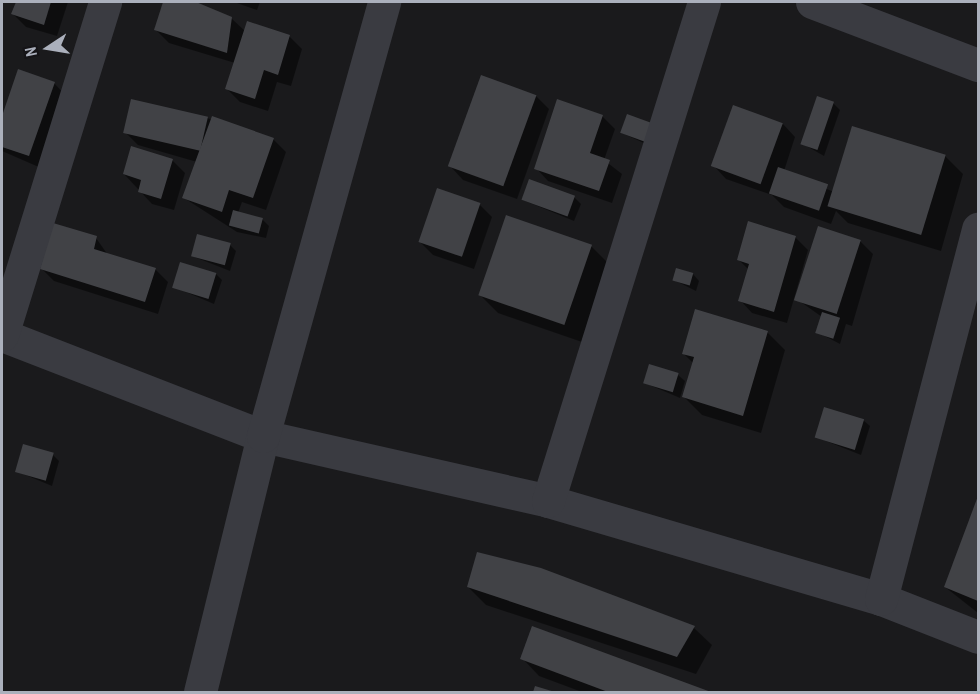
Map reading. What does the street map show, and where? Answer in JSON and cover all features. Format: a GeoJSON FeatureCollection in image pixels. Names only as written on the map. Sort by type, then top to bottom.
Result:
{"type":"FeatureCollection","features":[{"type":"Feature","properties":{"kind":"street"},"geometry":{"type":"LineString","coordinates":[[105,2],[2,335],[263,436],[549,501],[881,599],[978,637]]}},
{"type":"Feature","properties":{"kind":"street"},"geometry":{"type":"LineString","coordinates":[[200,693],[263,436],[384,2]]}},
{"type":"Feature","properties":{"kind":"street"},"geometry":{"type":"LineString","coordinates":[[549,501],[704,2]]}},
{"type":"Feature","properties":{"kind":"street"},"geometry":{"type":"LineString","coordinates":[[812,2],[978,65]]}},
{"type":"Feature","properties":{"kind":"street"},"geometry":{"type":"LineString","coordinates":[[881,599],[978,229]]}},
{"type":"Feature","properties":{"kind":"building"},"geometry":{"type":"Polygon","coordinates":[[[16,2],[51,2],[44,25],[11,14],[16,2]]]}},
{"type":"Feature","properties":{"kind":"building"},"geometry":{"type":"Polygon","coordinates":[[[163,2],[196,2],[232,17],[227,53],[154,30],[163,2]]]}},
{"type":"Feature","properties":{"kind":"building"},"geometry":{"type":"Polygon","coordinates":[[[247,21],[290,35],[278,75],[264,70],[255,99],[225,89],[247,21]]]}},
{"type":"Feature","properties":{"kind":"building"},"geometry":{"type":"Polygon","coordinates":[[[18,69],[55,82],[29,156],[2,147],[2,116],[18,69]]]}},
{"type":"Feature","properties":{"kind":"building"},"geometry":{"type":"Polygon","coordinates":[[[481,75],[536,95],[503,186],[448,166],[481,75]]]}},
{"type":"Feature","properties":{"kind":"building"},"geometry":{"type":"Polygon","coordinates":[[[817,96],[834,102],[817,150],[800,144],[817,96]]]}},
{"type":"Feature","properties":{"kind":"building"},"geometry":{"type":"Polygon","coordinates":[[[131,99],[208,117],[200,151],[123,133],[131,99]]]}},
{"type":"Feature","properties":{"kind":"building"},"geometry":{"type":"Polygon","coordinates":[[[557,99],[603,115],[590,153],[610,160],[599,191],[534,169],[557,99]]]}},
{"type":"Feature","properties":{"kind":"building"},"geometry":{"type":"Polygon","coordinates":[[[733,105],[783,123],[761,184],[711,166],[733,105]]]}},
{"type":"Feature","properties":{"kind":"building"},"geometry":{"type":"Polygon","coordinates":[[[627,114],[660,126],[653,145],[620,133],[627,114]]]}},
{"type":"Feature","properties":{"kind":"building"},"geometry":{"type":"Polygon","coordinates":[[[212,116],[274,138],[253,198],[229,190],[222,212],[182,198],[212,116]]]}},
{"type":"Feature","properties":{"kind":"building"},"geometry":{"type":"Polygon","coordinates":[[[852,126],[946,155],[921,235],[827,206],[852,126]]]}},
{"type":"Feature","properties":{"kind":"building"},"geometry":{"type":"Polygon","coordinates":[[[131,146],[173,159],[161,199],[138,192],[141,180],[123,174],[131,146]]]}},
{"type":"Feature","properties":{"kind":"building"},"geometry":{"type":"Polygon","coordinates":[[[778,167],[828,184],[819,211],[769,193],[778,167]]]}},
{"type":"Feature","properties":{"kind":"building"},"geometry":{"type":"Polygon","coordinates":[[[529,179],[575,196],[568,216],[521,200],[529,179]]]}},
{"type":"Feature","properties":{"kind":"building"},"geometry":{"type":"Polygon","coordinates":[[[437,188],[480,203],[462,257],[418,242],[437,188]]]}},
{"type":"Feature","properties":{"kind":"building"},"geometry":{"type":"Polygon","coordinates":[[[233,210],[263,218],[259,233],[229,225],[233,210]]]}},
{"type":"Feature","properties":{"kind":"building"},"geometry":{"type":"Polygon","coordinates":[[[506,215],[592,245],[564,325],[478,295],[506,215]]]}},
{"type":"Feature","properties":{"kind":"building"},"geometry":{"type":"Polygon","coordinates":[[[748,221],[796,236],[774,312],[738,301],[749,264],[737,260],[748,221]]]}},
{"type":"Feature","properties":{"kind":"building"},"geometry":{"type":"Polygon","coordinates":[[[53,223],[97,236],[94,249],[156,268],[145,302],[40,269],[53,223]]]}},
{"type":"Feature","properties":{"kind":"building"},"geometry":{"type":"Polygon","coordinates":[[[818,226],[861,240],[837,314],[794,300],[818,226]]]}},
{"type":"Feature","properties":{"kind":"building"},"geometry":{"type":"Polygon","coordinates":[[[197,234],[231,243],[225,265],[191,256],[197,234]]]}},
{"type":"Feature","properties":{"kind":"building"},"geometry":{"type":"Polygon","coordinates":[[[180,262],[216,273],[208,299],[172,288],[180,262]]]}},
{"type":"Feature","properties":{"kind":"building"},"geometry":{"type":"Polygon","coordinates":[[[676,268],[693,273],[690,285],[672,280],[676,268]]]}},
{"type":"Feature","properties":{"kind":"building"},"geometry":{"type":"Polygon","coordinates":[[[695,309],[768,331],[743,416],[682,397],[694,357],[682,354],[695,309]]]}},
{"type":"Feature","properties":{"kind":"building"},"geometry":{"type":"Polygon","coordinates":[[[822,312],[840,318],[833,339],[815,333],[822,312]]]}},
{"type":"Feature","properties":{"kind":"building"},"geometry":{"type":"Polygon","coordinates":[[[649,364],[679,373],[673,392],[643,383],[649,364]]]}},
{"type":"Feature","properties":{"kind":"building"},"geometry":{"type":"Polygon","coordinates":[[[824,407],[864,419],[855,450],[815,438],[824,407]]]}},
{"type":"Feature","properties":{"kind":"building"},"geometry":{"type":"Polygon","coordinates":[[[23,444],[54,453],[46,481],[15,472],[23,444]]]}},
{"type":"Feature","properties":{"kind":"building"},"geometry":{"type":"Polygon","coordinates":[[[978,496],[978,601],[944,587],[978,496]]]}},
{"type":"Feature","properties":{"kind":"building"},"geometry":{"type":"Polygon","coordinates":[[[477,552],[541,568],[695,626],[677,657],[467,587],[477,552]]]}},
{"type":"Feature","properties":{"kind":"building"},"geometry":{"type":"Polygon","coordinates":[[[532,626],[711,692],[608,692],[520,659],[532,626]]]}},
{"type":"Feature","properties":{"kind":"building"},"geometry":{"type":"Polygon","coordinates":[[[535,686],[555,692],[533,692],[535,686]]]}}]}
